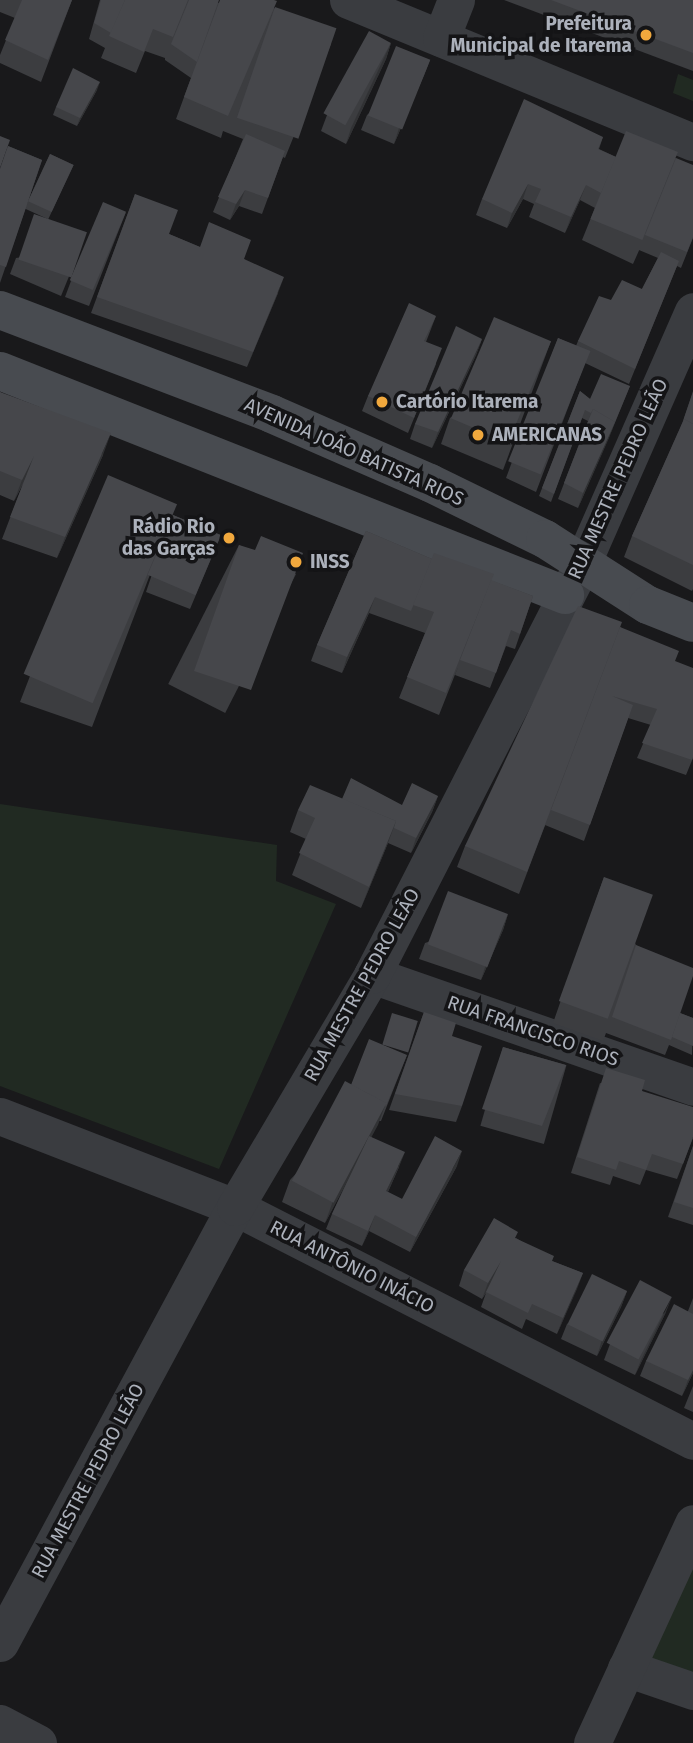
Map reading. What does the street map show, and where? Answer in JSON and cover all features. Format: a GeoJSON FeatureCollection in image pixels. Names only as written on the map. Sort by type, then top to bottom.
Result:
{"type":"FeatureCollection","features":[{"type":"Feature","properties":{"kind":"street"},"geometry":{"type":"LineString","coordinates":[[348,0],[693,142]]}},
{"type":"Feature","properties":{"kind":"street"},"geometry":{"type":"LineString","coordinates":[[441,38],[456,0]]}},
{"type":"Feature","properties":{"kind":"street","name":"AVENIDA JOÃO BATISTA RIOS"},"geometry":{"type":"LineString","coordinates":[[0,310],[272,414],[545,538],[573,580]]}},
{"type":"Feature","properties":{"kind":"street","name":"RUA MESTRE PEDRO LEÃO"},"geometry":{"type":"LineString","coordinates":[[0,1643],[235,1207],[372,975],[573,580],[693,311]]}},
{"type":"Feature","properties":{"kind":"street","name":"AVENIDA JOÃO BATISTA RIOS"},"geometry":{"type":"LineString","coordinates":[[0,371],[693,623]]}},
{"type":"Feature","properties":{"kind":"street","name":"RUA FRANCISCO RIOS"},"geometry":{"type":"LineString","coordinates":[[372,975],[693,1087]]}},
{"type":"Feature","properties":{"kind":"street","name":"RUA ANTÔNIO INÁCIO"},"geometry":{"type":"LineString","coordinates":[[0,1116],[235,1207],[693,1441]]}},
{"type":"Feature","properties":{"kind":"street"},"geometry":{"type":"LineString","coordinates":[[592,1743],[693,1523]]}},
{"type":"Feature","properties":{"kind":"street"},"geometry":{"type":"LineString","coordinates":[[626,1668],[693,1691]]}},
{"type":"Feature","properties":{"kind":"street"},"geometry":{"type":"LineString","coordinates":[[0,1723],[38,1743]]}},
{"type":"Feature","properties":{"kind":"shaded area"},"geometry":{"type":"Polygon","coordinates":[[[678,74],[693,80],[693,101],[673,93],[678,74]]]}},
{"type":"Feature","properties":{"kind":"shaded area"},"geometry":{"type":"Polygon","coordinates":[[[0,804],[277,845],[276,881],[336,904],[219,1169],[0,1086],[0,804]]]}},
{"type":"Feature","properties":{"kind":"shaded area"},"geometry":{"type":"Polygon","coordinates":[[[693,1566],[693,1673],[649,1658],[693,1566]]]}},
{"type":"Feature","properties":{"kind":"building"},"geometry":{"type":"Polygon","coordinates":[[[22,0],[72,0],[48,60],[5,40],[22,0]]]}},
{"type":"Feature","properties":{"kind":"building"},"geometry":{"type":"Polygon","coordinates":[[[101,0],[125,0],[111,33],[94,23],[101,0]]]}},
{"type":"Feature","properties":{"kind":"building"},"geometry":{"type":"Polygon","coordinates":[[[125,0],[188,0],[173,37],[153,29],[144,52],[109,36],[125,0]]]}},
{"type":"Feature","properties":{"kind":"building"},"geometry":{"type":"Polygon","coordinates":[[[189,0],[219,0],[197,62],[171,44],[189,0]]]}},
{"type":"Feature","properties":{"kind":"building"},"geometry":{"type":"Polygon","coordinates":[[[220,0],[277,1],[228,116],[184,97],[220,0]]]}},
{"type":"Feature","properties":{"kind":"building"},"geometry":{"type":"Polygon","coordinates":[[[551,0],[693,0],[693,53],[551,0]]]}},
{"type":"Feature","properties":{"kind":"building"},"geometry":{"type":"Polygon","coordinates":[[[275,7],[336,28],[298,139],[237,118],[275,7]]]}},
{"type":"Feature","properties":{"kind":"building"},"geometry":{"type":"Polygon","coordinates":[[[369,31],[391,43],[345,125],[323,113],[369,31]]]}},
{"type":"Feature","properties":{"kind":"building"},"geometry":{"type":"Polygon","coordinates":[[[396,46],[430,60],[402,129],[368,116],[396,46]]]}},
{"type":"Feature","properties":{"kind":"building"},"geometry":{"type":"Polygon","coordinates":[[[73,68],[100,82],[80,118],[56,107],[73,68]]]}},
{"type":"Feature","properties":{"kind":"building"},"geometry":{"type":"Polygon","coordinates":[[[524,99],[603,137],[598,149],[616,157],[601,193],[586,185],[571,217],[535,202],[541,189],[528,184],[512,213],[482,199],[524,99]]]}},
{"type":"Feature","properties":{"kind":"building"},"geometry":{"type":"Polygon","coordinates":[[[626,131],[678,152],[642,240],[590,219],[626,131]]]}},
{"type":"Feature","properties":{"kind":"building"},"geometry":{"type":"Polygon","coordinates":[[[246,134],[285,151],[268,198],[245,190],[236,204],[218,197],[246,134]]]}},
{"type":"Feature","properties":{"kind":"building"},"geometry":{"type":"Polygon","coordinates":[[[0,136],[10,140],[0,168],[0,136]]]}},
{"type":"Feature","properties":{"kind":"building"},"geometry":{"type":"Polygon","coordinates":[[[8,146],[42,160],[6,267],[0,265],[0,169],[8,146]]]}},
{"type":"Feature","properties":{"kind":"building"},"geometry":{"type":"Polygon","coordinates":[[[50,154],[74,165],[52,212],[28,201],[50,154]]]}},
{"type":"Feature","properties":{"kind":"building"},"geometry":{"type":"Polygon","coordinates":[[[676,158],[693,165],[693,237],[687,252],[645,235],[676,158]]]}},
{"type":"Feature","properties":{"kind":"building"},"geometry":{"type":"Polygon","coordinates":[[[135,194],[178,210],[169,234],[200,247],[209,222],[251,240],[244,259],[284,277],[253,352],[97,297],[135,194]]]}},
{"type":"Feature","properties":{"kind":"building"},"geometry":{"type":"Polygon","coordinates":[[[103,202],[126,212],[93,290],[70,280],[103,202]]]}},
{"type":"Feature","properties":{"kind":"building"},"geometry":{"type":"Polygon","coordinates":[[[34,214],[87,232],[71,278],[18,259],[34,214]]]}},
{"type":"Feature","properties":{"kind":"building"},"geometry":{"type":"Polygon","coordinates":[[[661,252],[679,261],[635,369],[578,341],[599,296],[611,300],[622,280],[642,289],[661,252]]]}},
{"type":"Feature","properties":{"kind":"building"},"geometry":{"type":"Polygon","coordinates":[[[409,303],[436,316],[424,341],[442,348],[414,418],[368,396],[409,303]]]}},
{"type":"Feature","properties":{"kind":"building"},"geometry":{"type":"Polygon","coordinates":[[[494,317],[551,341],[508,442],[451,418],[494,317]]]}},
{"type":"Feature","properties":{"kind":"building"},"geometry":{"type":"Polygon","coordinates":[[[456,326],[482,339],[438,432],[415,424],[456,326]]]}},
{"type":"Feature","properties":{"kind":"building"},"geometry":{"type":"Polygon","coordinates":[[[558,338],[590,351],[541,474],[508,461],[558,338]]]}},
{"type":"Feature","properties":{"kind":"building"},"geometry":{"type":"Polygon","coordinates":[[[601,374],[630,386],[615,422],[593,409],[591,413],[585,410],[554,494],[542,488],[580,391],[590,399],[601,374]]]}},
{"type":"Feature","properties":{"kind":"building"},"geometry":{"type":"Polygon","coordinates":[[[0,392],[111,433],[65,537],[10,517],[34,456],[22,480],[0,471],[0,392]]]}},
{"type":"Feature","properties":{"kind":"building"},"geometry":{"type":"Polygon","coordinates":[[[693,392],[693,424],[684,419],[683,421],[693,392]]]}},
{"type":"Feature","properties":{"kind":"building"},"geometry":{"type":"Polygon","coordinates":[[[593,409],[615,422],[583,493],[564,483],[593,409]]]}},
{"type":"Feature","properties":{"kind":"building"},"geometry":{"type":"Polygon","coordinates":[[[684,419],[693,424],[693,565],[632,536],[684,419]]]}},
{"type":"Feature","properties":{"kind":"building"},"geometry":{"type":"Polygon","coordinates":[[[108,475],[177,504],[93,703],[24,674],[108,475]]]}},
{"type":"Feature","properties":{"kind":"building"},"geometry":{"type":"Polygon","coordinates":[[[173,515],[221,535],[195,595],[148,575],[173,515]]]}},
{"type":"Feature","properties":{"kind":"building"},"geometry":{"type":"Polygon","coordinates":[[[366,531],[432,559],[411,611],[375,597],[347,657],[317,645],[366,531]]]}},
{"type":"Feature","properties":{"kind":"building"},"geometry":{"type":"Polygon","coordinates":[[[261,536],[303,553],[251,690],[194,671],[239,545],[255,550],[261,536]]]}},
{"type":"Feature","properties":{"kind":"building"},"geometry":{"type":"Polygon","coordinates":[[[434,553],[494,574],[446,693],[407,677],[434,612],[413,605],[434,553]]]}},
{"type":"Feature","properties":{"kind":"building"},"geometry":{"type":"Polygon","coordinates":[[[491,580],[533,596],[520,634],[511,630],[496,673],[460,660],[491,580]]]}},
{"type":"Feature","properties":{"kind":"building"},"geometry":{"type":"Polygon","coordinates":[[[578,606],[622,622],[527,872],[465,846],[578,606]]]}},
{"type":"Feature","properties":{"kind":"building"},"geometry":{"type":"Polygon","coordinates":[[[620,627],[679,651],[675,661],[693,668],[693,757],[692,760],[642,743],[657,709],[612,696],[633,705],[590,825],[551,810],[620,627]]]}},
{"type":"Feature","properties":{"kind":"building"},"geometry":{"type":"Polygon","coordinates":[[[351,778],[402,805],[412,783],[438,796],[416,838],[394,828],[396,821],[342,799],[351,778]]]}},
{"type":"Feature","properties":{"kind":"building"},"geometry":{"type":"Polygon","coordinates":[[[310,785],[396,821],[369,887],[299,853],[315,818],[298,810],[310,785]]]}},
{"type":"Feature","properties":{"kind":"building"},"geometry":{"type":"Polygon","coordinates":[[[604,877],[653,895],[608,1019],[559,1001],[604,877]]]}},
{"type":"Feature","properties":{"kind":"building"},"geometry":{"type":"Polygon","coordinates":[[[448,891],[508,914],[487,967],[428,944],[448,891]]]}},
{"type":"Feature","properties":{"kind":"building"},"geometry":{"type":"Polygon","coordinates":[[[636,945],[693,968],[693,976],[671,1040],[612,1017],[636,945]]]}},
{"type":"Feature","properties":{"kind":"building"},"geometry":{"type":"Polygon","coordinates":[[[424,1012],[456,1023],[452,1036],[482,1046],[462,1106],[395,1094],[424,1012]]]}},
{"type":"Feature","properties":{"kind":"building"},"geometry":{"type":"Polygon","coordinates":[[[392,1013],[418,1021],[408,1052],[382,1045],[392,1013]]]}},
{"type":"Feature","properties":{"kind":"building"},"geometry":{"type":"Polygon","coordinates":[[[680,1013],[693,1018],[693,1046],[672,1037],[680,1013]]]}},
{"type":"Feature","properties":{"kind":"building"},"geometry":{"type":"Polygon","coordinates":[[[369,1039],[407,1055],[386,1106],[386,1103],[351,1085],[369,1039]]]}},
{"type":"Feature","properties":{"kind":"building"},"geometry":{"type":"Polygon","coordinates":[[[503,1047],[566,1065],[542,1126],[482,1109],[503,1047]]]}},
{"type":"Feature","properties":{"kind":"building"},"geometry":{"type":"Polygon","coordinates":[[[606,1068],[645,1080],[642,1091],[693,1107],[693,1137],[683,1164],[652,1154],[646,1170],[619,1161],[616,1170],[577,1157],[606,1068]]]}},
{"type":"Feature","properties":{"kind":"building"},"geometry":{"type":"Polygon","coordinates":[[[345,1081],[386,1103],[333,1203],[292,1181],[345,1081]]]}},
{"type":"Feature","properties":{"kind":"building"},"geometry":{"type":"Polygon","coordinates":[[[369,1136],[405,1152],[386,1191],[402,1199],[435,1136],[462,1151],[416,1237],[375,1215],[368,1231],[332,1214],[369,1136]]]}},
{"type":"Feature","properties":{"kind":"building"},"geometry":{"type":"Polygon","coordinates":[[[693,1146],[693,1208],[674,1202],[693,1146]]]}},
{"type":"Feature","properties":{"kind":"building"},"geometry":{"type":"Polygon","coordinates":[[[494,1218],[518,1232],[515,1238],[554,1256],[552,1261],[583,1273],[563,1318],[532,1304],[528,1313],[486,1292],[501,1261],[488,1283],[464,1270],[494,1218]]]}},
{"type":"Feature","properties":{"kind":"building"},"geometry":{"type":"Polygon","coordinates":[[[592,1274],[627,1291],[603,1341],[567,1324],[592,1274]]]}},
{"type":"Feature","properties":{"kind":"building"},"geometry":{"type":"Polygon","coordinates":[[[640,1280],[672,1297],[638,1360],[607,1343],[640,1280]]]}},
{"type":"Feature","properties":{"kind":"building"},"geometry":{"type":"Polygon","coordinates":[[[674,1304],[693,1314],[693,1370],[688,1380],[646,1361],[674,1304]]]}},
{"type":"Feature","properties":{"kind":"place","name":"Prefeitura Municipal de Itarema"},"geometry":{"type":"Point","coordinates":[646,35]}},
{"type":"Feature","properties":{"kind":"place","name":"Cartório Itarema"},"geometry":{"type":"Point","coordinates":[382,402]}},
{"type":"Feature","properties":{"kind":"place","name":"AMERICANAS"},"geometry":{"type":"Point","coordinates":[478,435]}},
{"type":"Feature","properties":{"kind":"place","name":"Rádio Rio das Garças"},"geometry":{"type":"Point","coordinates":[229,538]}},
{"type":"Feature","properties":{"kind":"place","name":"INSS"},"geometry":{"type":"Point","coordinates":[296,562]}}]}
